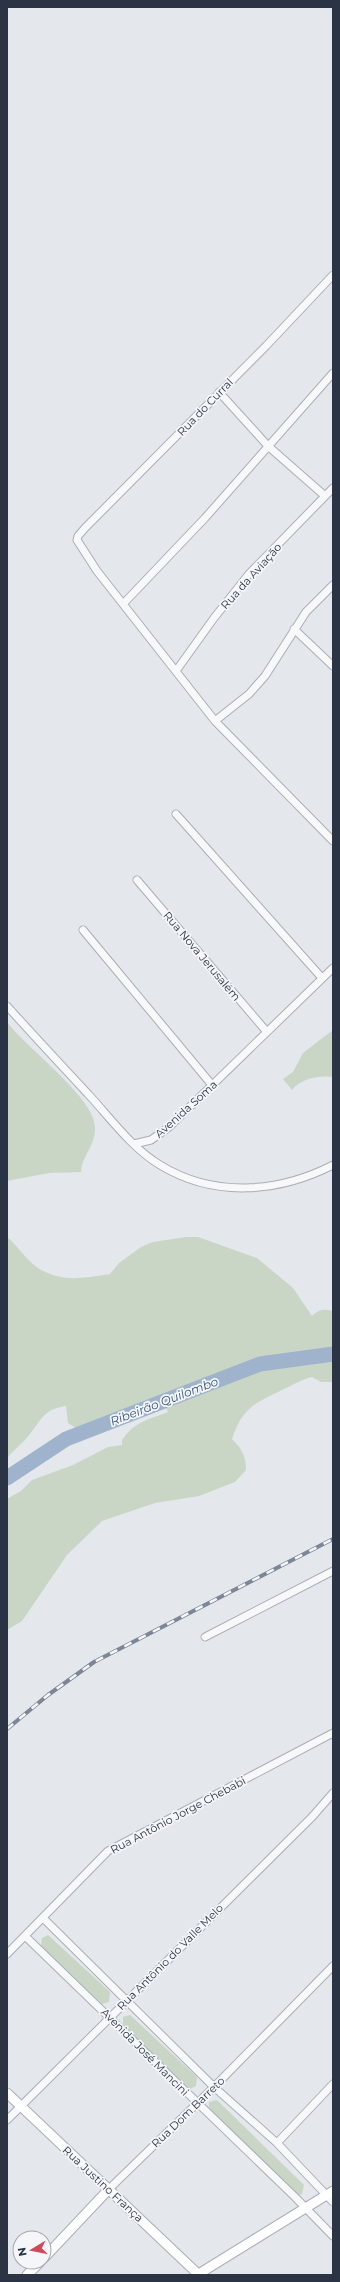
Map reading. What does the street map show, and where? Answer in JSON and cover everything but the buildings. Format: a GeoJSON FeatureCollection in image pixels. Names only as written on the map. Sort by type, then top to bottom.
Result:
{"type":"FeatureCollection","features":[{"type":"Feature","properties":{"kind":"street","name":"Rua do Curral"},"geometry":{"type":"LineString","coordinates":[[124,603],[97,571],[77,540],[78,536],[141,473],[333,274]]}},
{"type":"Feature","properties":{"kind":"street"},"geometry":{"type":"LineString","coordinates":[[333,373],[205,518],[124,603],[215,721],[333,841]]}},
{"type":"Feature","properties":{"kind":"street"},"geometry":{"type":"LineString","coordinates":[[219,392],[268,446],[325,496]]}},
{"type":"Feature","properties":{"kind":"street","name":"Rua da Aviação"},"geometry":{"type":"LineString","coordinates":[[176,671],[214,618],[249,574],[333,488]]}},
{"type":"Feature","properties":{"kind":"street"},"geometry":{"type":"LineString","coordinates":[[215,721],[249,694],[265,676],[306,612],[333,585]]}},
{"type":"Feature","properties":{"kind":"street"},"geometry":{"type":"LineString","coordinates":[[294,629],[333,666]]}},
{"type":"Feature","properties":{"kind":"street"},"geometry":{"type":"LineString","coordinates":[[176,814],[322,978]]}},
{"type":"Feature","properties":{"kind":"street","name":"Rua Nova Jerusalém"},"geometry":{"type":"LineString","coordinates":[[137,880],[267,1032]]}},
{"type":"Feature","properties":{"kind":"street"},"geometry":{"type":"LineString","coordinates":[[83,930],[212,1085]]}},
{"type":"Feature","properties":{"kind":"street","name":"Avenida Soma"},"geometry":{"type":"LineString","coordinates":[[134,1144],[151,1140],[160,1134],[333,968]]}},
{"type":"Feature","properties":{"kind":"street"},"geometry":{"type":"LineString","coordinates":[[7,1006],[134,1144],[160,1165],[200,1183],[219,1188],[235,1189],[265,1187],[299,1180],[333,1165]]}},
{"type":"Feature","properties":{"kind":"street"},"geometry":{"type":"LineString","coordinates":[[205,1637],[333,1571]]}},
{"type":"Feature","properties":{"kind":"street","name":"Rua Antônio Jorge Chebabi"},"geometry":{"type":"LineString","coordinates":[[7,1954],[108,1851],[333,1733]]}},
{"type":"Feature","properties":{"kind":"street","name":"Rua Antônio do Valle Melo"},"geometry":{"type":"LineString","coordinates":[[7,2120],[312,1816],[333,1793]]}},
{"type":"Feature","properties":{"kind":"street"},"geometry":{"type":"LineString","coordinates":[[43,1918],[214,2087],[329,2193],[333,2202]]}},
{"type":"Feature","properties":{"kind":"street","name":"Avenida José Mancini"},"geometry":{"type":"LineString","coordinates":[[25,1936],[110,2016],[196,2103],[306,2207],[333,2236]]}},
{"type":"Feature","properties":{"kind":"street","name":"Rua Dom Barreto"},"geometry":{"type":"LineString","coordinates":[[52,2250],[110,2189],[214,2087],[333,1966]]}},
{"type":"Feature","properties":{"kind":"street"},"geometry":{"type":"LineString","coordinates":[[277,2144],[333,2084]]}},
{"type":"Feature","properties":{"kind":"street","name":"Rua Justino França"},"geometry":{"type":"LineString","coordinates":[[7,2093],[110,2189],[198,2275]]}},
{"type":"Feature","properties":{"kind":"street"},"geometry":{"type":"LineString","coordinates":[[198,2275],[329,2193]]}},
{"type":"Feature","properties":{"kind":"green space"},"geometry":{"type":"Polygon","coordinates":[[[7,1022],[16,1033],[73,1089],[85,1103],[93,1117],[95,1129],[93,1141],[82,1166],[81,1172],[49,1173],[7,1181],[7,1022]]]}},
{"type":"Feature","properties":{"kind":"green space"},"geometry":{"type":"Polygon","coordinates":[[[333,1030],[333,1077],[316,1077],[300,1083],[292,1090],[283,1079],[293,1072],[303,1053],[333,1030]]]}},
{"type":"Feature","properties":{"kind":"green space"},"geometry":{"type":"Polygon","coordinates":[[[7,1237],[38,1268],[47,1273],[64,1278],[82,1278],[110,1274],[119,1263],[141,1247],[153,1242],[186,1237],[198,1237],[257,1258],[293,1288],[312,1316],[322,1310],[333,1311],[333,1382],[321,1382],[312,1377],[303,1380],[256,1404],[244,1414],[232,1439],[243,1453],[246,1470],[235,1482],[199,1496],[155,1503],[102,1521],[67,1555],[22,1621],[7,1630],[7,1499],[21,1491],[32,1480],[73,1465],[108,1447],[122,1445],[122,1440],[137,1425],[148,1419],[168,1412],[161,1398],[146,1400],[83,1433],[68,1423],[66,1406],[51,1410],[42,1418],[25,1440],[7,1458],[7,1237]]]}},
{"type":"Feature","properties":{"kind":"green space"},"geometry":{"type":"Polygon","coordinates":[[[48,1935],[110,1992],[109,2002],[102,2004],[41,1946],[42,1938],[48,1935]]]}},
{"type":"Feature","properties":{"kind":"green space"},"geometry":{"type":"Polygon","coordinates":[[[130,2015],[197,2077],[196,2086],[190,2089],[123,2026],[123,2017],[130,2015]]]}},
{"type":"Feature","properties":{"kind":"green space"},"geometry":{"type":"Polygon","coordinates":[[[217,2100],[304,2185],[302,2194],[295,2197],[209,2108],[209,2102],[217,2100]]]}},
{"type":"Feature","properties":{"kind":"waterway","name":"Ribeirão Quilombo"},"geometry":{"type":"LineString","coordinates":[[7,1478],[66,1439],[260,1364],[333,1354]]}},
{"type":"Feature","properties":{"kind":"railway"},"geometry":{"type":"LineString","coordinates":[[7,1729],[48,1695],[94,1662],[333,1539]]}}]}
